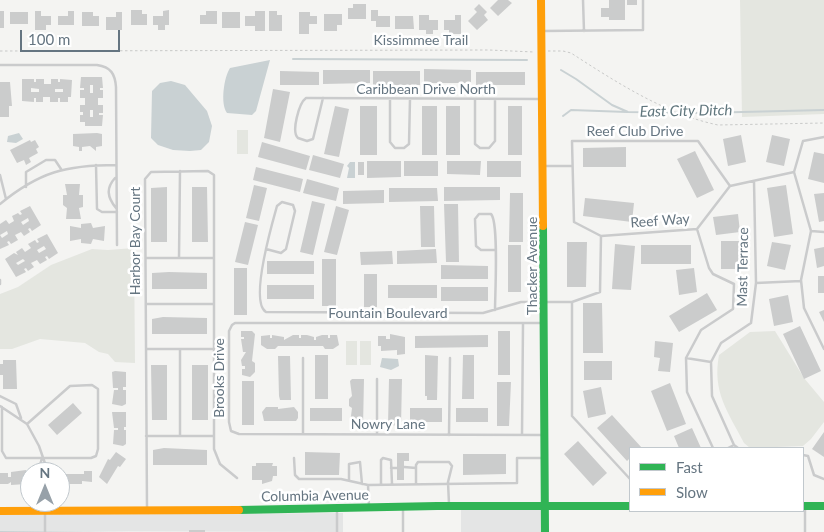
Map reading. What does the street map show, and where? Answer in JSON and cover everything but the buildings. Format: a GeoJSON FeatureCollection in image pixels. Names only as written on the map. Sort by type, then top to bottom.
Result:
{"type":"FeatureCollection","features":[{"type":"Feature","properties":{"kind":"street","name":"Thacker Avenue"},"geometry":{"type":"LineString","coordinates":[[541,0],[544,99],[545,532]]}},
{"type":"Feature","properties":{"kind":"street","name":"Columbia Avenue"},"geometry":{"type":"LineString","coordinates":[[70,511],[336,509],[449,506],[629,506]]}},
{"type":"Feature","properties":{"kind":"street"},"geometry":{"type":"LineString","coordinates":[[804,506],[824,506]]}},
{"type":"Feature","properties":{"kind":"street","name":"Columbia Avenue"},"geometry":{"type":"LineString","coordinates":[[0,511],[20,511]]}},
{"type":"Feature","properties":{"kind":"lane"},"geometry":{"type":"LineString","coordinates":[[583,0],[584,31]]}},
{"type":"Feature","properties":{"kind":"lane"},"geometry":{"type":"LineString","coordinates":[[543,32],[643,30],[643,0]]}},
{"type":"Feature","properties":{"kind":"lane"},"geometry":{"type":"LineString","coordinates":[[0,65],[97,65],[111,70],[116,87],[117,245]]}},
{"type":"Feature","properties":{"kind":"lane","name":"Caribbean Drive North"},"geometry":{"type":"LineString","coordinates":[[323,98],[314,137],[307,140],[298,138],[295,133],[303,101],[309,98],[323,98],[390,99],[544,99]]}},
{"type":"Feature","properties":{"kind":"lane"},"geometry":{"type":"LineString","coordinates":[[390,99],[390,142],[395,148],[404,148],[409,144],[410,99]]}},
{"type":"Feature","properties":{"kind":"lane"},"geometry":{"type":"LineString","coordinates":[[475,99],[475,144],[480,148],[489,148],[494,141],[495,99]]}},
{"type":"Feature","properties":{"kind":"lane"},"geometry":{"type":"LineString","coordinates":[[824,137],[803,141],[794,172],[811,232],[801,281],[804,308],[824,349]]}},
{"type":"Feature","properties":{"kind":"lane","name":"Reef Club Drive"},"geometry":{"type":"LineString","coordinates":[[601,236],[574,222],[572,141],[698,141],[730,186]]}},
{"type":"Feature","properties":{"kind":"lane"},"geometry":{"type":"LineString","coordinates":[[26,187],[26,172],[42,162],[55,160],[61,169]]}},
{"type":"Feature","properties":{"kind":"lane"},"geometry":{"type":"LineString","coordinates":[[96,165],[97,209],[102,212],[117,210]]}},
{"type":"Feature","properties":{"kind":"lane"},"geometry":{"type":"LineString","coordinates":[[0,204],[46,174],[61,169],[116,165]]}},
{"type":"Feature","properties":{"kind":"lane"},"geometry":{"type":"LineString","coordinates":[[544,166],[572,166]]}},
{"type":"Feature","properties":{"kind":"lane","name":"Harbor Bay Court"},"geometry":{"type":"LineString","coordinates":[[147,510],[146,177],[154,171],[208,171],[214,175],[214,449],[218,461],[237,478]]}},
{"type":"Feature","properties":{"kind":"lane"},"geometry":{"type":"LineString","coordinates":[[179,258],[180,171]]}},
{"type":"Feature","properties":{"kind":"lane"},"geometry":{"type":"LineString","coordinates":[[730,186],[794,172]]}},
{"type":"Feature","properties":{"kind":"lane"},"geometry":{"type":"LineString","coordinates":[[0,175],[6,199]]}},
{"type":"Feature","properties":{"kind":"lane"},"geometry":{"type":"LineString","coordinates":[[116,176],[110,185],[108,195],[117,210]]}},
{"type":"Feature","properties":{"kind":"lane","name":"Mast Terrace"},"geometry":{"type":"LineString","coordinates":[[711,362],[721,343],[751,323],[756,283],[754,181]]}},
{"type":"Feature","properties":{"kind":"lane","name":"Reef Way"},"geometry":{"type":"LineString","coordinates":[[601,236],[697,229],[730,186]]}},
{"type":"Feature","properties":{"kind":"lane"},"geometry":{"type":"LineString","coordinates":[[266,249],[281,253],[286,249],[295,211],[293,205],[282,202],[277,206],[266,249],[262,267],[261,305],[264,311],[473,313],[495,310],[521,302],[572,302],[600,292],[601,236]]}},
{"type":"Feature","properties":{"kind":"lane"},"geometry":{"type":"LineString","coordinates":[[495,250],[481,250],[476,246],[475,219],[479,214],[489,214],[494,217],[495,250],[495,310]]}},
{"type":"Feature","properties":{"kind":"lane"},"geometry":{"type":"LineString","coordinates":[[697,229],[709,268],[713,274],[734,284],[733,309],[701,330],[686,358],[687,392],[713,447]]}},
{"type":"Feature","properties":{"kind":"lane"},"geometry":{"type":"LineString","coordinates":[[811,232],[824,232]]}},
{"type":"Feature","properties":{"kind":"lane"},"geometry":{"type":"LineString","coordinates":[[146,258],[214,258]]}},
{"type":"Feature","properties":{"kind":"lane"},"geometry":{"type":"LineString","coordinates":[[756,283],[801,281]]}},
{"type":"Feature","properties":{"kind":"lane"},"geometry":{"type":"LineString","coordinates":[[572,302],[572,416],[629,478]]}},
{"type":"Feature","properties":{"kind":"lane"},"geometry":{"type":"LineString","coordinates":[[146,304],[214,304]]}},
{"type":"Feature","properties":{"kind":"lane","name":"Fountain Boulevard"},"geometry":{"type":"LineString","coordinates":[[232,325],[237,322],[545,323]]}},
{"type":"Feature","properties":{"kind":"lane"},"geometry":{"type":"LineString","coordinates":[[522,435],[523,323]]}},
{"type":"Feature","properties":{"kind":"lane","name":"Brooks Drive"},"geometry":{"type":"LineString","coordinates":[[231,431],[229,331],[232,325]]}},
{"type":"Feature","properties":{"kind":"lane"},"geometry":{"type":"LineString","coordinates":[[146,349],[214,349]]}},
{"type":"Feature","properties":{"kind":"lane"},"geometry":{"type":"LineString","coordinates":[[180,349],[180,436]]}},
{"type":"Feature","properties":{"kind":"lane"},"geometry":{"type":"LineString","coordinates":[[303,358],[303,434]]}},
{"type":"Feature","properties":{"kind":"lane"},"geometry":{"type":"LineString","coordinates":[[449,434],[450,358]]}},
{"type":"Feature","properties":{"kind":"lane"},"geometry":{"type":"LineString","coordinates":[[686,358],[711,362],[712,396],[734,445],[737,447]]}},
{"type":"Feature","properties":{"kind":"lane"},"geometry":{"type":"LineString","coordinates":[[377,379],[377,434]]}},
{"type":"Feature","properties":{"kind":"lane"},"geometry":{"type":"LineString","coordinates":[[1,407],[4,456],[89,458],[96,456],[98,449],[98,389],[92,385],[70,386],[27,424]]}},
{"type":"Feature","properties":{"kind":"lane"},"geometry":{"type":"LineString","coordinates":[[0,396],[16,404],[21,418]]}},
{"type":"Feature","properties":{"kind":"lane"},"geometry":{"type":"LineString","coordinates":[[1,407],[21,418],[27,424],[39,446],[44,462]]}},
{"type":"Feature","properties":{"kind":"lane","name":"Nowry Lane"},"geometry":{"type":"LineString","coordinates":[[231,431],[239,434],[545,435]]}},
{"type":"Feature","properties":{"kind":"lane"},"geometry":{"type":"LineString","coordinates":[[146,436],[214,436]]}},
{"type":"Feature","properties":{"kind":"lane"},"geometry":{"type":"LineString","coordinates":[[730,447],[734,445]]}},
{"type":"Feature","properties":{"kind":"lane"},"geometry":{"type":"LineString","coordinates":[[804,455],[808,456],[814,475],[824,479]]}},
{"type":"Feature","properties":{"kind":"lane"},"geometry":{"type":"LineString","coordinates":[[41,462],[42,458]]}},
{"type":"Feature","properties":{"kind":"lane"},"geometry":{"type":"LineString","coordinates":[[294,458],[294,470],[297,478],[349,480],[368,485],[416,485],[448,482],[517,483],[518,458],[545,458]]}},
{"type":"Feature","properties":{"kind":"lane"},"geometry":{"type":"LineString","coordinates":[[381,485],[381,460],[390,458],[392,485]]}},
{"type":"Feature","properties":{"kind":"lane"},"geometry":{"type":"LineString","coordinates":[[349,480],[349,464],[360,462],[362,484]]}},
{"type":"Feature","properties":{"kind":"lane"},"geometry":{"type":"LineString","coordinates":[[416,485],[418,462],[449,462],[452,466],[448,482],[449,506]]}},
{"type":"Feature","properties":{"kind":"lane"},"geometry":{"type":"LineString","coordinates":[[404,467],[416,468]]}},
{"type":"Feature","properties":{"kind":"lane"},"geometry":{"type":"LineString","coordinates":[[391,468],[396,468]]}},
{"type":"Feature","properties":{"kind":"lane"},"geometry":{"type":"LineString","coordinates":[[368,485],[369,508]]}},
{"type":"Feature","properties":{"kind":"lane"},"geometry":{"type":"LineString","coordinates":[[804,506],[805,532]]}},
{"type":"Feature","properties":{"kind":"lane"},"geometry":{"type":"LineString","coordinates":[[403,507],[403,532]]}},
{"type":"Feature","properties":{"kind":"lane"},"geometry":{"type":"LineString","coordinates":[[336,509],[337,532]]}},
{"type":"Feature","properties":{"kind":"lane"},"geometry":{"type":"LineString","coordinates":[[45,512],[45,532]]}},
{"type":"Feature","properties":{"kind":"path","name":"Kissimmee Trail"},"geometry":{"type":"LineString","coordinates":[[0,51],[563,51],[652,100],[703,122],[718,125],[824,123]]}},
{"type":"Feature","properties":{"kind":"shaded area"},"geometry":{"type":"Polygon","coordinates":[[[740,0],[824,0],[824,114],[742,117],[740,0]]]}},
{"type":"Feature","properties":{"kind":"shaded area"},"geometry":{"type":"Polygon","coordinates":[[[270,60],[256,111],[252,115],[227,113],[224,103],[224,90],[230,68],[270,60]]]}},
{"type":"Feature","properties":{"kind":"shaded area"},"geometry":{"type":"Polygon","coordinates":[[[171,81],[185,85],[207,111],[212,126],[209,142],[201,150],[173,150],[158,145],[151,138],[152,91],[160,83],[171,81]]]}},
{"type":"Feature","properties":{"kind":"shaded area"},"geometry":{"type":"Polygon","coordinates":[[[237,130],[248,130],[248,154],[237,154],[237,130]]]}},
{"type":"Feature","properties":{"kind":"shaded area"},"geometry":{"type":"Polygon","coordinates":[[[19,133],[23,139],[16,143],[7,142],[8,136],[19,133]]]}},
{"type":"Feature","properties":{"kind":"shaded area"},"geometry":{"type":"Polygon","coordinates":[[[350,162],[355,162],[355,178],[347,178],[349,168],[347,166],[350,162]]]}},
{"type":"Feature","properties":{"kind":"shaded area"},"geometry":{"type":"Polygon","coordinates":[[[134,248],[135,363],[115,362],[108,354],[99,352],[85,343],[40,339],[12,349],[0,349],[0,294],[18,287],[51,265],[92,249],[134,248]]]}},
{"type":"Feature","properties":{"kind":"shaded area"},"geometry":{"type":"Polygon","coordinates":[[[775,331],[804,378],[824,402],[824,422],[803,446],[749,447],[744,443],[727,411],[718,380],[719,355],[750,332],[775,331]]]}},
{"type":"Feature","properties":{"kind":"shaded area"},"geometry":{"type":"Polygon","coordinates":[[[346,341],[357,341],[357,365],[346,365],[346,341]]]}},
{"type":"Feature","properties":{"kind":"shaded area"},"geometry":{"type":"Polygon","coordinates":[[[360,341],[371,341],[371,365],[360,365],[360,341]]]}},
{"type":"Feature","properties":{"kind":"shaded area"},"geometry":{"type":"Polygon","coordinates":[[[382,358],[398,359],[399,366],[391,370],[380,367],[382,358]]]}},
{"type":"Feature","properties":{"kind":"shaded area"},"geometry":{"type":"Polygon","coordinates":[[[461,509],[542,510],[542,532],[461,532],[461,509]]]}},
{"type":"Feature","properties":{"kind":"shaded area"},"geometry":{"type":"Polygon","coordinates":[[[343,513],[343,532],[0,531],[0,515],[343,513]]]}},
{"type":"Feature","properties":{"kind":"shaded area"},"geometry":{"type":"Polygon","coordinates":[[[0,531],[130,532],[0,532],[0,531]]]}},
{"type":"Feature","properties":{"kind":"waterway","name":"East City Ditch"},"geometry":{"type":"LineString","coordinates":[[293,59],[527,60]]}},
{"type":"Feature","properties":{"kind":"waterway","name":"East City Ditch"},"geometry":{"type":"LineString","coordinates":[[561,70],[612,105],[628,112],[701,113],[824,110]]}},
{"type":"Feature","properties":{"kind":"waterway"},"geometry":{"type":"LineString","coordinates":[[563,116],[571,110],[627,112]]}},
{"type":"Feature","properties":{"kind":"traffic: fast"},"geometry":{"type":"LineString","coordinates":[[543,226],[545,532]]}},
{"type":"Feature","properties":{"kind":"traffic: fast"},"geometry":{"type":"LineString","coordinates":[[239,510],[437,506],[629,506]]}},
{"type":"Feature","properties":{"kind":"traffic: fast"},"geometry":{"type":"LineString","coordinates":[[804,506],[824,506]]}},
{"type":"Feature","properties":{"kind":"traffic: slow"},"geometry":{"type":"LineString","coordinates":[[541,0],[543,226]]}},
{"type":"Feature","properties":{"kind":"traffic: slow"},"geometry":{"type":"LineString","coordinates":[[0,511],[239,510]]}}]}
